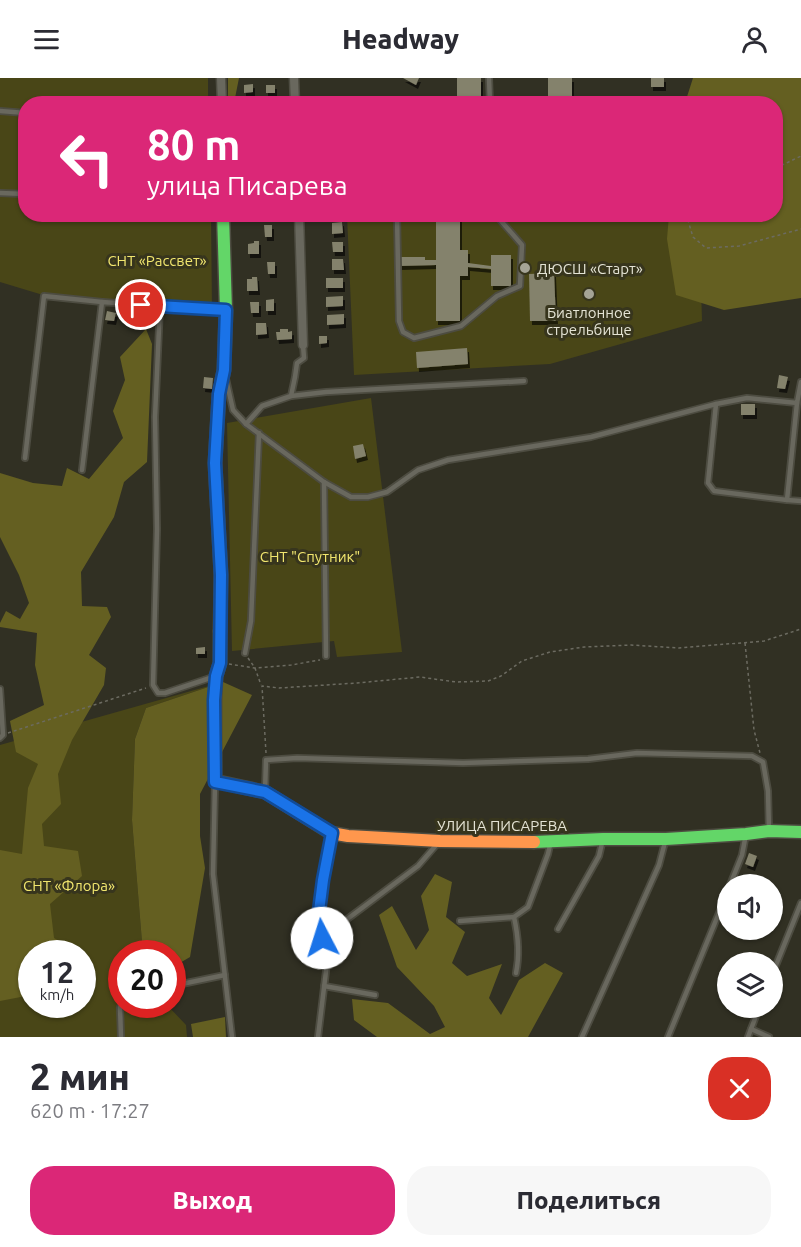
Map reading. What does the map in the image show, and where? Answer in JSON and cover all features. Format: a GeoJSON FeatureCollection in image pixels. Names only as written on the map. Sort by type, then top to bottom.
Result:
{"type":"FeatureCollection","features":[{"type":"Feature","properties":{"kind":"street"},"geometry":{"type":"LineString","coordinates":[[221,78],[222,96]]}},
{"type":"Feature","properties":{"kind":"street"},"geometry":{"type":"LineString","coordinates":[[294,78],[295,96]]}},
{"type":"Feature","properties":{"kind":"street"},"geometry":{"type":"LineString","coordinates":[[215,782],[214,700],[216,676],[220,663],[221,575],[215,463],[219,394],[224,370],[226,310],[223,222]]}},
{"type":"Feature","properties":{"kind":"street"},"geometry":{"type":"LineString","coordinates":[[299,222],[303,345]]}},
{"type":"Feature","properties":{"kind":"street","name":"УЛИЦА ПИСАРЕВА"},"geometry":{"type":"LineString","coordinates":[[215,782],[265,792],[332,833],[348,836],[440,841],[550,842],[666,839],[769,831],[801,832]]}},
{"type":"Feature","properties":{"kind":"lane"},"geometry":{"type":"LineString","coordinates":[[489,78],[490,96]]}},
{"type":"Feature","properties":{"kind":"lane"},"geometry":{"type":"LineString","coordinates":[[0,111],[18,112]]}},
{"type":"Feature","properties":{"kind":"lane"},"geometry":{"type":"LineString","coordinates":[[0,193],[18,194]]}},
{"type":"Feature","properties":{"kind":"lane"},"geometry":{"type":"LineString","coordinates":[[398,222],[399,321],[403,332],[414,339],[461,326],[496,296],[520,286],[522,245],[502,222]]}},
{"type":"Feature","properties":{"kind":"lane"},"geometry":{"type":"LineString","coordinates":[[25,458],[44,296],[226,310]]}},
{"type":"Feature","properties":{"kind":"lane"},"geometry":{"type":"LineString","coordinates":[[82,470],[102,302]]}},
{"type":"Feature","properties":{"kind":"lane"},"geometry":{"type":"LineString","coordinates":[[160,306],[155,417],[157,530],[153,686],[158,693],[165,693],[216,676]]}},
{"type":"Feature","properties":{"kind":"lane"},"geometry":{"type":"LineString","coordinates":[[291,396],[297,363],[304,358],[303,345]]}},
{"type":"Feature","properties":{"kind":"lane"},"geometry":{"type":"LineString","coordinates":[[224,370],[233,410],[246,424],[324,482],[351,496],[368,497],[387,492],[418,470],[448,460],[591,437],[716,404],[747,398],[797,404]]}},
{"type":"Feature","properties":{"kind":"lane"},"geometry":{"type":"LineString","coordinates":[[246,424],[262,406],[291,396],[524,381]]}},
{"type":"Feature","properties":{"kind":"lane"},"geometry":{"type":"LineString","coordinates":[[787,500],[801,382]]}},
{"type":"Feature","properties":{"kind":"lane"},"geometry":{"type":"LineString","coordinates":[[716,404],[708,483],[714,491],[801,501]]}},
{"type":"Feature","properties":{"kind":"lane"},"geometry":{"type":"LineString","coordinates":[[245,653],[251,621],[259,433]]}},
{"type":"Feature","properties":{"kind":"lane"},"geometry":{"type":"LineString","coordinates":[[324,482],[326,656]]}},
{"type":"Feature","properties":{"kind":"lane"},"geometry":{"type":"LineString","coordinates":[[0,689],[2,737]]}},
{"type":"Feature","properties":{"kind":"lane"},"geometry":{"type":"LineString","coordinates":[[265,792],[266,760],[297,758],[463,763],[588,759],[637,753],[752,756],[763,762],[768,791],[769,831]]}},
{"type":"Feature","properties":{"kind":"lane"},"geometry":{"type":"LineString","coordinates":[[215,782],[213,874],[232,1037]]}},
{"type":"Feature","properties":{"kind":"lane"},"geometry":{"type":"LineString","coordinates":[[318,1037],[327,963],[318,919],[332,833]]}},
{"type":"Feature","properties":{"kind":"lane"},"geometry":{"type":"LineString","coordinates":[[734,874],[742,855],[746,834]]}},
{"type":"Feature","properties":{"kind":"lane"},"geometry":{"type":"LineString","coordinates":[[558,929],[599,856],[603,839]]}},
{"type":"Feature","properties":{"kind":"lane"},"geometry":{"type":"LineString","coordinates":[[582,1037],[659,865],[666,839]]}},
{"type":"Feature","properties":{"kind":"lane"},"geometry":{"type":"LineString","coordinates":[[322,938],[418,866],[440,841]]}},
{"type":"Feature","properties":{"kind":"lane"},"geometry":{"type":"LineString","coordinates":[[460,921],[514,916],[528,907],[548,854],[550,842]]}},
{"type":"Feature","properties":{"kind":"lane"},"geometry":{"type":"LineString","coordinates":[[781,952],[801,903]]}},
{"type":"Feature","properties":{"kind":"lane"},"geometry":{"type":"LineString","coordinates":[[514,916],[518,935],[519,962],[516,973]]}},
{"type":"Feature","properties":{"kind":"lane"},"geometry":{"type":"LineString","coordinates":[[668,1037],[717,918]]}},
{"type":"Feature","properties":{"kind":"lane"},"geometry":{"type":"LineString","coordinates":[[186,983],[225,975]]}},
{"type":"Feature","properties":{"kind":"lane"},"geometry":{"type":"LineString","coordinates":[[324,986],[375,995]]}},
{"type":"Feature","properties":{"kind":"lane"},"geometry":{"type":"LineString","coordinates":[[120,1018],[121,1037]]}},
{"type":"Feature","properties":{"kind":"lane"},"geometry":{"type":"LineString","coordinates":[[748,1037],[755,1018]]}},
{"type":"Feature","properties":{"kind":"lane"},"geometry":{"type":"LineString","coordinates":[[751,1029],[769,1037]]}},
{"type":"Feature","properties":{"kind":"path"},"geometry":{"type":"LineString","coordinates":[[783,165],[801,156]]}},
{"type":"Feature","properties":{"kind":"path"},"geometry":{"type":"LineString","coordinates":[[688,222],[693,237],[706,248],[739,246],[801,229]]}},
{"type":"Feature","properties":{"kind":"path"},"geometry":{"type":"LineString","coordinates":[[261,686],[279,688],[420,677],[456,682],[488,681],[501,676],[522,661],[550,652],[584,647],[631,645],[679,648],[745,643],[764,641],[801,629]]}},
{"type":"Feature","properties":{"kind":"path"},"geometry":{"type":"LineString","coordinates":[[745,643],[754,730],[763,762]]}},
{"type":"Feature","properties":{"kind":"path"},"geometry":{"type":"LineString","coordinates":[[245,653],[255,668],[261,686],[266,760]]}},
{"type":"Feature","properties":{"kind":"path"},"geometry":{"type":"LineString","coordinates":[[220,663],[255,668],[291,665],[324,659],[326,656]]}},
{"type":"Feature","properties":{"kind":"path"},"geometry":{"type":"LineString","coordinates":[[2,737],[153,686]]}},
{"type":"Feature","properties":{"kind":"green space","name":"СНТ «Рассвет»"},"geometry":{"type":"Polygon","coordinates":[[[0,78],[208,78],[208,96],[18,96],[18,222],[211,222],[212,311],[43,295],[0,282],[0,78]]]}},
{"type":"Feature","properties":{"kind":"green space"},"geometry":{"type":"Polygon","coordinates":[[[228,78],[239,78],[235,96],[228,96],[228,78]]]}},
{"type":"Feature","properties":{"kind":"green space"},"geometry":{"type":"Polygon","coordinates":[[[693,78],[801,78],[801,298],[724,310],[676,295],[667,239],[668,222],[783,222],[783,96],[687,96],[693,78]]]}},
{"type":"Feature","properties":{"kind":"green space","name":"ДЮСШ «Старт»"},"geometry":{"type":"Polygon","coordinates":[[[347,222],[699,222],[702,321],[550,364],[354,375],[347,222]]]}},
{"type":"Feature","properties":{"kind":"green space"},"geometry":{"type":"Polygon","coordinates":[[[146,329],[152,344],[147,462],[124,482],[114,517],[81,572],[82,606],[107,607],[111,617],[89,655],[106,668],[104,685],[72,740],[58,774],[61,804],[42,824],[44,846],[78,851],[82,876],[50,904],[54,938],[57,940],[18,940],[18,998],[0,1001],[0,850],[22,854],[28,788],[38,764],[16,752],[10,721],[44,705],[35,665],[37,633],[0,627],[6,611],[20,619],[29,603],[19,575],[0,537],[0,473],[33,483],[62,486],[67,468],[89,479],[123,438],[113,411],[125,380],[120,357],[146,329]]]}},
{"type":"Feature","properties":{"kind":"green space","name":"СНТ \"Спутник\""},"geometry":{"type":"Polygon","coordinates":[[[371,398],[402,652],[337,657],[334,641],[232,651],[227,423],[371,398]]]}},
{"type":"Feature","properties":{"kind":"green space","name":"СНТ «Флора»"},"geometry":{"type":"Polygon","coordinates":[[[223,682],[146,708],[135,739],[132,820],[142,940],[108,940],[108,1018],[179,1018],[186,1025],[187,1037],[0,1037],[0,745],[223,682]]]}},
{"type":"Feature","properties":{"kind":"green space"},"geometry":{"type":"Polygon","coordinates":[[[223,682],[252,695],[200,794],[200,836],[205,868],[190,957],[186,959],[186,940],[142,940],[132,820],[135,739],[146,708],[223,682]]]}},
{"type":"Feature","properties":{"kind":"green space"},"geometry":{"type":"Polygon","coordinates":[[[435,874],[452,882],[446,917],[465,932],[452,963],[467,976],[502,964],[489,998],[501,1015],[519,980],[545,963],[563,973],[528,1037],[377,1037],[354,1020],[352,999],[388,1003],[430,1034],[445,1027],[434,1006],[397,967],[379,915],[392,906],[416,950],[429,930],[421,896],[435,874]]]}},
{"type":"Feature","properties":{"kind":"green space"},"geometry":{"type":"Polygon","coordinates":[[[225,1017],[226,1037],[193,1037],[191,1024],[225,1017]]]}},
{"type":"Feature","properties":{"kind":"building"},"geometry":{"type":"Polygon","coordinates":[[[403,78],[419,78],[416,85],[403,78]]]}},
{"type":"Feature","properties":{"kind":"building"},"geometry":{"type":"Polygon","coordinates":[[[457,78],[481,78],[481,96],[457,96],[457,78]]]}},
{"type":"Feature","properties":{"kind":"building"},"geometry":{"type":"Polygon","coordinates":[[[548,78],[572,78],[572,96],[548,96],[548,78]]]}},
{"type":"Feature","properties":{"kind":"building"},"geometry":{"type":"Polygon","coordinates":[[[651,78],[664,78],[664,87],[651,87],[651,78]]]}},
{"type":"Feature","properties":{"kind":"building"},"geometry":{"type":"Polygon","coordinates":[[[253,84],[253,92],[244,93],[244,85],[253,84]]]}},
{"type":"Feature","properties":{"kind":"building"},"geometry":{"type":"Polygon","coordinates":[[[266,85],[275,85],[275,93],[266,93],[266,85]]]}},
{"type":"Feature","properties":{"kind":"building"},"geometry":{"type":"Polygon","coordinates":[[[342,222],[343,233],[332,234],[332,223],[342,222]]]}},
{"type":"Feature","properties":{"kind":"building"},"geometry":{"type":"Polygon","coordinates":[[[436,222],[460,222],[460,250],[468,250],[468,263],[491,266],[491,255],[511,255],[511,286],[491,286],[491,269],[468,267],[468,276],[460,276],[460,321],[436,321],[436,265],[399,266],[399,257],[425,257],[425,260],[436,260],[436,222]]]}},
{"type":"Feature","properties":{"kind":"building"},"geometry":{"type":"Polygon","coordinates":[[[264,225],[272,225],[272,237],[265,237],[264,225]]]}},
{"type":"Feature","properties":{"kind":"building"},"geometry":{"type":"Polygon","coordinates":[[[259,241],[259,254],[248,254],[248,244],[259,241]]]}},
{"type":"Feature","properties":{"kind":"building"},"geometry":{"type":"Polygon","coordinates":[[[332,242],[343,242],[343,252],[333,252],[332,242]]]}},
{"type":"Feature","properties":{"kind":"building"},"geometry":{"type":"Polygon","coordinates":[[[332,259],[343,259],[344,270],[332,270],[332,259]]]}},
{"type":"Feature","properties":{"kind":"building"},"geometry":{"type":"Polygon","coordinates":[[[267,262],[275,262],[275,274],[268,274],[267,262]]]}},
{"type":"Feature","properties":{"kind":"building"},"geometry":{"type":"Polygon","coordinates":[[[554,273],[556,321],[530,321],[529,274],[554,273]]]}},
{"type":"Feature","properties":{"kind":"building"},"geometry":{"type":"Polygon","coordinates":[[[252,277],[257,277],[258,291],[247,291],[247,279],[252,279],[252,277]]]}},
{"type":"Feature","properties":{"kind":"building"},"geometry":{"type":"Polygon","coordinates":[[[326,278],[343,278],[343,288],[326,288],[326,278]]]}},
{"type":"Feature","properties":{"kind":"building"},"geometry":{"type":"Polygon","coordinates":[[[343,296],[343,306],[326,307],[326,297],[343,296]]]}},
{"type":"Feature","properties":{"kind":"building"},"geometry":{"type":"Polygon","coordinates":[[[274,299],[274,311],[266,311],[266,300],[274,299]]]}},
{"type":"Feature","properties":{"kind":"building"},"geometry":{"type":"Polygon","coordinates":[[[250,302],[259,302],[259,313],[251,313],[250,302]]]}},
{"type":"Feature","properties":{"kind":"building"},"geometry":{"type":"Polygon","coordinates":[[[107,311],[116,313],[114,321],[105,320],[107,311]]]}},
{"type":"Feature","properties":{"kind":"building"},"geometry":{"type":"Polygon","coordinates":[[[344,314],[344,324],[327,325],[327,315],[344,314]]]}},
{"type":"Feature","properties":{"kind":"building"},"geometry":{"type":"Polygon","coordinates":[[[256,323],[266,323],[267,334],[256,335],[256,323]]]}},
{"type":"Feature","properties":{"kind":"building"},"geometry":{"type":"Polygon","coordinates":[[[280,329],[292,331],[292,339],[277,340],[276,332],[280,332],[280,329]]]}},
{"type":"Feature","properties":{"kind":"building"},"geometry":{"type":"Polygon","coordinates":[[[319,336],[327,336],[327,343],[319,344],[319,336]]]}},
{"type":"Feature","properties":{"kind":"building"},"geometry":{"type":"Polygon","coordinates":[[[467,348],[468,364],[417,368],[416,352],[467,348]]]}},
{"type":"Feature","properties":{"kind":"building"},"geometry":{"type":"Polygon","coordinates":[[[779,375],[788,377],[785,389],[777,388],[779,375]]]}},
{"type":"Feature","properties":{"kind":"building"},"geometry":{"type":"Polygon","coordinates":[[[204,377],[213,378],[212,389],[203,388],[204,377]]]}},
{"type":"Feature","properties":{"kind":"building"},"geometry":{"type":"Polygon","coordinates":[[[741,404],[755,404],[755,415],[741,415],[741,404]]]}},
{"type":"Feature","properties":{"kind":"building"},"geometry":{"type":"Polygon","coordinates":[[[363,444],[366,456],[355,459],[353,446],[363,444]]]}},
{"type":"Feature","properties":{"kind":"building"},"geometry":{"type":"Polygon","coordinates":[[[205,647],[205,654],[196,654],[196,648],[205,647]]]}},
{"type":"Feature","properties":{"kind":"building"},"geometry":{"type":"Polygon","coordinates":[[[749,853],[757,856],[753,867],[745,864],[749,853]]]}},
{"type":"Feature","properties":{"kind":"traffic: fast"},"geometry":{"type":"LineString","coordinates":[[220,631],[221,575],[215,463],[219,394],[224,370],[226,310],[223,222]]}},
{"type":"Feature","properties":{"kind":"traffic: fast"},"geometry":{"type":"LineString","coordinates":[[534,842],[666,839],[769,831],[801,832]]}},
{"type":"Feature","properties":{"kind":"traffic: slow"},"geometry":{"type":"LineString","coordinates":[[220,631],[220,663],[216,676],[215,700],[215,781],[265,792],[331,833],[440,841],[534,842]]}},
{"type":"Feature","properties":{"kind":"place","name":"ДЮСШ «Старт»"},"geometry":{"type":"Point","coordinates":[525,268]}},
{"type":"Feature","properties":{"kind":"place","name":"Биатлонное стрельбище"},"geometry":{"type":"Point","coordinates":[589,294]}},
{"type":"Feature","properties":{"kind":"route"},"geometry":{"type":"LineString","coordinates":[[141,305],[226,310],[224,370],[219,394],[215,463],[221,575],[220,663],[216,676],[214,700],[215,782],[265,792],[332,833],[318,919],[322,938]]}}]}
